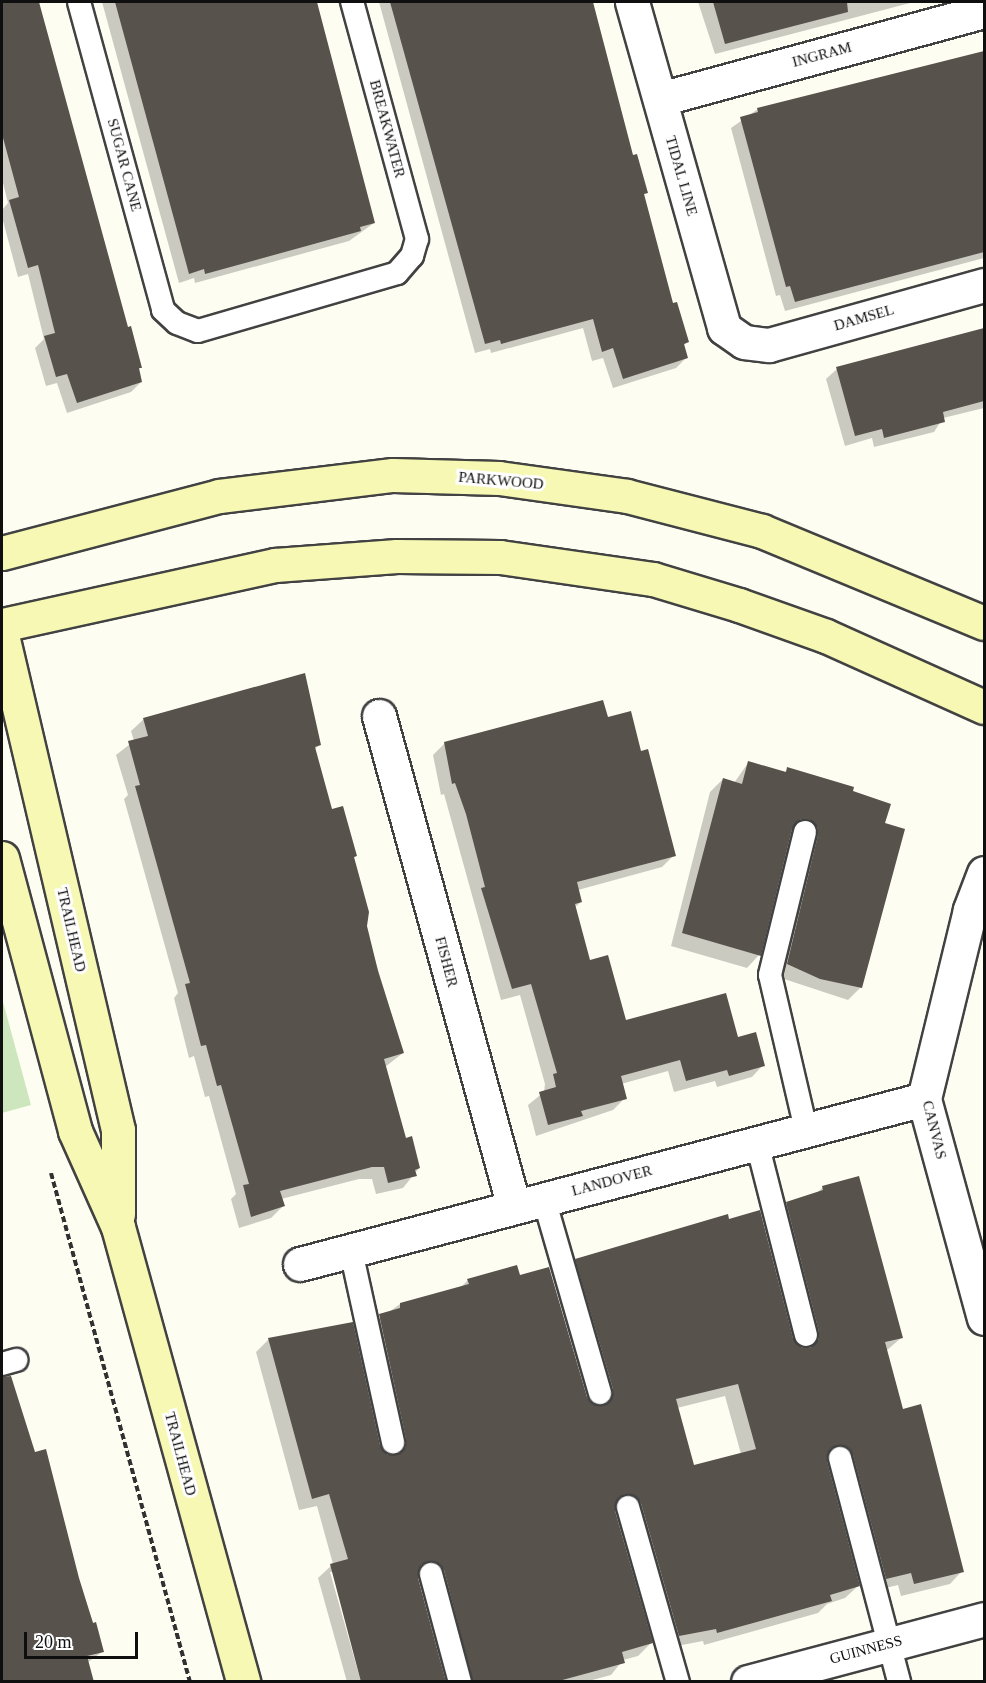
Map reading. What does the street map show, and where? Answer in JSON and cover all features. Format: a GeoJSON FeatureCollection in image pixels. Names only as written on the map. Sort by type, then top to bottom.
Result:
{"type":"FeatureCollection","features":[{"type":"Feature","properties":{"kind":"street","name":"TIDAL LINE"},"geometry":{"type":"LineString","coordinates":[[632,2],[724,328],[744,342]]}},
{"type":"Feature","properties":{"kind":"street","name":"INGRAM"},"geometry":{"type":"LineString","coordinates":[[660,99],[984,11]]}},
{"type":"Feature","properties":{"kind":"street","name":"DAMSEL"},"geometry":{"type":"LineString","coordinates":[[744,342],[769,345],[984,285]]}},
{"type":"Feature","properties":{"kind":"street","name":"PARKWOOD"},"geometry":{"type":"LineString","coordinates":[[2,553],[219,496],[393,475],[499,478],[627,496],[762,531],[984,623]]}},
{"type":"Feature","properties":{"kind":"street"},"geometry":{"type":"LineString","coordinates":[[2,625],[275,565],[398,556],[500,557],[653,579],[739,605],[826,636],[984,707]]}},
{"type":"Feature","properties":{"kind":"street","name":"TRAILHEAD"},"geometry":{"type":"LineString","coordinates":[[2,635],[118,1130],[118,1227]]}},
{"type":"Feature","properties":{"kind":"street","name":"FISHER"},"geometry":{"type":"LineString","coordinates":[[379,716],[529,1203]]}},
{"type":"Feature","properties":{"kind":"street","name":"TRAILHEAD"},"geometry":{"type":"LineString","coordinates":[[2,858],[75,1131],[118,1227],[243,1682]]}},
{"type":"Feature","properties":{"kind":"street","name":"CANVAS"},"geometry":{"type":"LineString","coordinates":[[984,873],[967,921],[924,1099],[984,1318]]}},
{"type":"Feature","properties":{"kind":"street","name":"LANDOVER"},"geometry":{"type":"LineString","coordinates":[[300,1264],[924,1099]]}},
{"type":"Feature","properties":{"kind":"street","name":"GUINNESS"},"geometry":{"type":"LineString","coordinates":[[748,1682],[984,1619]]}},
{"type":"Feature","properties":{"kind":"lane","name":"SUGAR CANE"},"geometry":{"type":"LineString","coordinates":[[80,2],[163,310],[177,323],[198,331],[397,273],[412,256]]}},
{"type":"Feature","properties":{"kind":"lane","name":"BREAKWATER"},"geometry":{"type":"LineString","coordinates":[[352,2],[417,239],[412,256]]}},
{"type":"Feature","properties":{"kind":"lane"},"geometry":{"type":"LineString","coordinates":[[805,832],[770,975],[806,1130]]}},
{"type":"Feature","properties":{"kind":"lane"},"geometry":{"type":"LineString","coordinates":[[757,1143],[806,1335]]}},
{"type":"Feature","properties":{"kind":"lane"},"geometry":{"type":"LineString","coordinates":[[529,1203],[600,1393]]}},
{"type":"Feature","properties":{"kind":"lane"},"geometry":{"type":"LineString","coordinates":[[351,1251],[393,1442]]}},
{"type":"Feature","properties":{"kind":"lane"},"geometry":{"type":"LineString","coordinates":[[840,1458],[899,1682]]}},
{"type":"Feature","properties":{"kind":"lane"},"geometry":{"type":"LineString","coordinates":[[628,1507],[678,1682]]}},
{"type":"Feature","properties":{"kind":"lane"},"geometry":{"type":"LineString","coordinates":[[431,1574],[460,1682]]}},
{"type":"Feature","properties":{"kind":"path"},"geometry":{"type":"LineString","coordinates":[[48,1163],[190,1682]]}},
{"type":"Feature","properties":{"kind":"green space"},"geometry":{"type":"Polygon","coordinates":[[[2,998],[31,1105],[2,1113],[2,998]]]}},
{"type":"Feature","properties":{"kind":"building"},"geometry":{"type":"Polygon","coordinates":[[[2,2],[39,2],[128,327],[131,326],[142,368],[139,368],[142,382],[77,403],[67,374],[56,377],[44,336],[55,333],[38,265],[28,268],[9,200],[19,197],[2,134],[2,2]]]}},
{"type":"Feature","properties":{"kind":"building"},"geometry":{"type":"Polygon","coordinates":[[[115,2],[317,2],[375,223],[360,227],[361,231],[205,274],[204,269],[189,274],[115,2]]]}},
{"type":"Feature","properties":{"kind":"building"},"geometry":{"type":"Polygon","coordinates":[[[390,2],[593,2],[633,155],[637,154],[648,193],[644,194],[673,303],[677,302],[689,342],[684,344],[688,358],[623,379],[613,348],[602,352],[593,319],[501,344],[500,340],[485,344],[390,2]]]}},
{"type":"Feature","properties":{"kind":"building"},"geometry":{"type":"Polygon","coordinates":[[[713,2],[847,2],[848,12],[725,44],[713,2]]]}},
{"type":"Feature","properties":{"kind":"building"},"geometry":{"type":"Polygon","coordinates":[[[984,51],[984,252],[795,302],[790,286],[786,287],[740,117],[758,112],[757,108],[984,51]]]}},
{"type":"Feature","properties":{"kind":"building"},"geometry":{"type":"Polygon","coordinates":[[[984,328],[984,401],[943,412],[945,422],[884,438],[882,429],[855,436],[836,367],[984,328]]]}},
{"type":"Feature","properties":{"kind":"building"},"geometry":{"type":"Polygon","coordinates":[[[305,673],[321,745],[315,747],[332,809],[343,806],[369,912],[367,926],[378,971],[404,1053],[384,1059],[406,1138],[412,1136],[420,1168],[415,1170],[417,1176],[388,1183],[384,1167],[372,1167],[280,1191],[285,1206],[251,1217],[243,1185],[249,1184],[221,1085],[217,1086],[206,1045],[201,1046],[185,984],[190,983],[135,786],[140,785],[128,741],[148,736],[143,718],[305,673]]]}},
{"type":"Feature","properties":{"kind":"building"},"geometry":{"type":"Polygon","coordinates":[[[603,700],[608,717],[631,711],[641,751],[648,749],[676,856],[577,882],[582,902],[575,904],[590,960],[608,955],[626,1020],[726,993],[738,1037],[756,1032],[765,1066],[729,1076],[727,1070],[686,1081],[680,1060],[621,1076],[627,1099],[581,1111],[583,1116],[548,1125],[539,1092],[556,1087],[553,1074],[557,1073],[531,984],[512,989],[481,888],[485,887],[466,814],[455,783],[452,784],[444,742],[603,700]]]}},
{"type":"Feature","properties":{"kind":"building"},"geometry":{"type":"Polygon","coordinates":[[[748,761],[786,772],[787,767],[854,787],[853,791],[891,804],[885,823],[905,829],[862,988],[820,979],[787,964],[818,835],[818,828],[809,819],[801,819],[792,829],[761,956],[682,933],[723,778],[742,784],[748,761]]]}},
{"type":"Feature","properties":{"kind":"building"},"geometry":{"type":"Polygon","coordinates":[[[859,1176],[903,1338],[885,1342],[903,1409],[921,1404],[964,1572],[914,1584],[911,1573],[886,1579],[853,1455],[849,1448],[837,1445],[830,1449],[827,1461],[860,1586],[830,1595],[832,1601],[717,1633],[716,1629],[679,1636],[641,1503],[637,1497],[625,1494],[618,1498],[615,1511],[653,1643],[622,1652],[625,1663],[555,1682],[473,1682],[444,1570],[440,1564],[428,1561],[421,1565],[418,1578],[446,1682],[361,1682],[330,1564],[348,1559],[329,1494],[312,1499],[268,1338],[353,1322],[380,1445],[388,1455],[396,1455],[406,1447],[406,1439],[379,1314],[400,1308],[400,1303],[469,1284],[467,1279],[517,1265],[520,1275],[549,1267],[587,1397],[591,1403],[603,1406],[610,1402],[613,1389],[575,1259],[728,1214],[729,1219],[760,1210],[793,1338],[802,1348],[810,1348],[819,1339],[819,1332],[786,1202],[823,1190],[822,1186],[859,1176]],[[738,1384],[676,1399],[694,1465],[756,1449],[738,1384]]]}},
{"type":"Feature","properties":{"kind":"building"},"geometry":{"type":"Polygon","coordinates":[[[11,1376],[35,1452],[46,1449],[79,1578],[93,1623],[96,1622],[104,1652],[87,1656],[94,1682],[2,1682],[2,1377],[11,1376]]]}}]}
